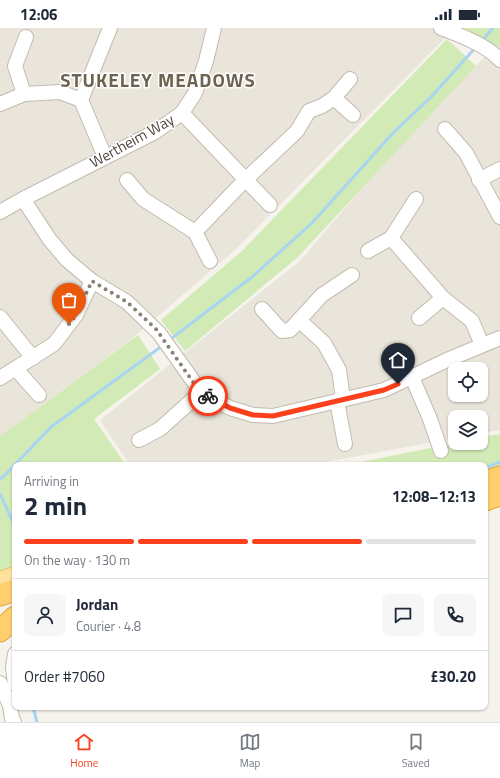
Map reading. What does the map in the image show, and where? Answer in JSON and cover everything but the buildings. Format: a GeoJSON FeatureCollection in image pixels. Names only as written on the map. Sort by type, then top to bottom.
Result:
{"type":"FeatureCollection","features":[{"type":"Feature","properties":{"kind":"highway"},"geometry":{"type":"LineString","coordinates":[[488,481],[500,477]]}},
{"type":"Feature","properties":{"kind":"highway"},"geometry":{"type":"LineString","coordinates":[[488,499],[500,496]]}},
{"type":"Feature","properties":{"kind":"highway"},"geometry":{"type":"LineString","coordinates":[[0,595],[12,591]]}},
{"type":"Feature","properties":{"kind":"highway"},"geometry":{"type":"LineString","coordinates":[[0,631],[12,620]]}},
{"type":"Feature","properties":{"kind":"main road"},"geometry":{"type":"LineString","coordinates":[[0,581],[12,577]]}},
{"type":"Feature","properties":{"kind":"street"},"geometry":{"type":"LineString","coordinates":[[105,157],[81,100],[110,28]]}},
{"type":"Feature","properties":{"kind":"street","name":"Wertheim Way"},"geometry":{"type":"LineString","coordinates":[[0,212],[23,198],[155,132],[182,113],[195,93],[206,61],[214,28]]}},
{"type":"Feature","properties":{"kind":"street"},"geometry":{"type":"LineString","coordinates":[[440,28],[468,39],[498,58]]}},
{"type":"Feature","properties":{"kind":"street"},"geometry":{"type":"LineString","coordinates":[[24,94],[15,66],[26,37]]}},
{"type":"Feature","properties":{"kind":"street"},"geometry":{"type":"LineString","coordinates":[[195,232],[245,180],[297,131],[309,111],[322,106],[334,98],[350,79]]}},
{"type":"Feature","properties":{"kind":"street"},"geometry":{"type":"LineString","coordinates":[[0,104],[24,94],[60,92],[81,100]]}},
{"type":"Feature","properties":{"kind":"street"},"geometry":{"type":"LineString","coordinates":[[334,98],[353,115]]}},
{"type":"Feature","properties":{"kind":"street"},"geometry":{"type":"LineString","coordinates":[[182,113],[270,205]]}},
{"type":"Feature","properties":{"kind":"street"},"geometry":{"type":"LineString","coordinates":[[445,129],[466,153],[500,217]]}},
{"type":"Feature","properties":{"kind":"street"},"geometry":{"type":"LineString","coordinates":[[479,180],[500,169]]}},
{"type":"Feature","properties":{"kind":"street"},"geometry":{"type":"LineString","coordinates":[[127,180],[143,199],[195,232],[210,261]]}},
{"type":"Feature","properties":{"kind":"street"},"geometry":{"type":"LineString","coordinates":[[23,198],[50,240],[67,260],[92,281],[127,302],[160,333],[200,392],[230,408],[253,415],[273,416],[384,390],[412,378],[447,360],[500,338]]}},
{"type":"Feature","properties":{"kind":"street"},"geometry":{"type":"LineString","coordinates":[[368,250],[391,238],[416,199]]}},
{"type":"Feature","properties":{"kind":"street"},"geometry":{"type":"LineString","coordinates":[[391,238],[443,298],[472,321],[482,345]]}},
{"type":"Feature","properties":{"kind":"street"},"geometry":{"type":"LineString","coordinates":[[262,309],[282,331],[290,330],[322,295],[352,276]]}},
{"type":"Feature","properties":{"kind":"street"},"geometry":{"type":"LineString","coordinates":[[0,378],[54,344],[76,315],[92,281]]}},
{"type":"Feature","properties":{"kind":"street"},"geometry":{"type":"LineString","coordinates":[[419,318],[443,298]]}},
{"type":"Feature","properties":{"kind":"street"},"geometry":{"type":"LineString","coordinates":[[1,320],[33,358]]}},
{"type":"Feature","properties":{"kind":"street"},"geometry":{"type":"LineString","coordinates":[[299,320],[324,343],[339,370],[340,400],[345,444]]}},
{"type":"Feature","properties":{"kind":"street"},"geometry":{"type":"LineString","coordinates":[[16,369],[39,395]]}},
{"type":"Feature","properties":{"kind":"street"},"geometry":{"type":"LineString","coordinates":[[412,378],[441,444]]}},
{"type":"Feature","properties":{"kind":"street"},"geometry":{"type":"LineString","coordinates":[[139,440],[163,433],[200,392]]}},
{"type":"Feature","properties":{"kind":"street"},"geometry":{"type":"LineString","coordinates":[[0,683],[10,705],[12,719]]}},
{"type":"Feature","properties":{"kind":"street"},"geometry":{"type":"LineString","coordinates":[[12,719],[17,710]]}},
{"type":"Feature","properties":{"kind":"shaded area"},"geometry":{"type":"Polygon","coordinates":[[[0,28],[455,28],[236,249],[129,341],[0,436],[0,28]]]}},
{"type":"Feature","properties":{"kind":"shaded area"},"geometry":{"type":"Polygon","coordinates":[[[500,41],[500,430],[488,432],[488,410],[448,410],[448,439],[326,462],[128,462],[100,420],[300,261],[402,141],[500,41]]]}},
{"type":"Feature","properties":{"kind":"green space"},"geometry":{"type":"Polygon","coordinates":[[[462,28],[500,28],[500,44],[497,47],[462,28]]]}},
{"type":"Feature","properties":{"kind":"green space"},"geometry":{"type":"Polygon","coordinates":[[[447,39],[476,66],[298,257],[185,351],[161,320],[242,251],[447,39]]]}},
{"type":"Feature","properties":{"kind":"green space"},"geometry":{"type":"Polygon","coordinates":[[[138,335],[160,369],[94,419],[124,462],[12,462],[12,570],[0,573],[0,436],[138,335]]]}},
{"type":"Feature","properties":{"kind":"green space"},"geometry":{"type":"Polygon","coordinates":[[[500,434],[500,471],[488,475],[488,462],[361,462],[448,444],[448,450],[488,450],[488,436],[500,434]]]}},
{"type":"Feature","properties":{"kind":"waterway"},"geometry":{"type":"LineString","coordinates":[[481,42],[493,28]]}},
{"type":"Feature","properties":{"kind":"waterway"},"geometry":{"type":"LineString","coordinates":[[168,341],[252,277],[312,223],[393,133],[432,96],[476,47]]}},
{"type":"Feature","properties":{"kind":"waterway"},"geometry":{"type":"LineString","coordinates":[[17,462],[51,427],[162,346]]}},
{"type":"Feature","properties":{"kind":"waterway"},"geometry":{"type":"LineString","coordinates":[[488,467],[500,462]]}},
{"type":"Feature","properties":{"kind":"waterway"},"geometry":{"type":"LineString","coordinates":[[0,479],[12,468]]}},
{"type":"Feature","properties":{"kind":"waterway"},"geometry":{"type":"LineString","coordinates":[[0,494],[12,520]]}},
{"type":"Feature","properties":{"kind":"waterway"},"geometry":{"type":"LineString","coordinates":[[34,710],[37,722]]}},
{"type":"Feature","properties":{"kind":"way so far"},"geometry":{"type":"LineString","coordinates":[[69,324],[76,315],[92,281],[127,302],[156,329],[200,392],[208,396]]}},
{"type":"Feature","properties":{"kind":"district","name":"STUKELEY MEADOWS"},"geometry":{"type":"Point","coordinates":[158,80]}},
{"type":"Feature","properties":{"kind":"route"},"geometry":{"type":"LineString","coordinates":[[208,396],[230,408],[253,415],[273,416],[384,390],[398,384]]}}]}
